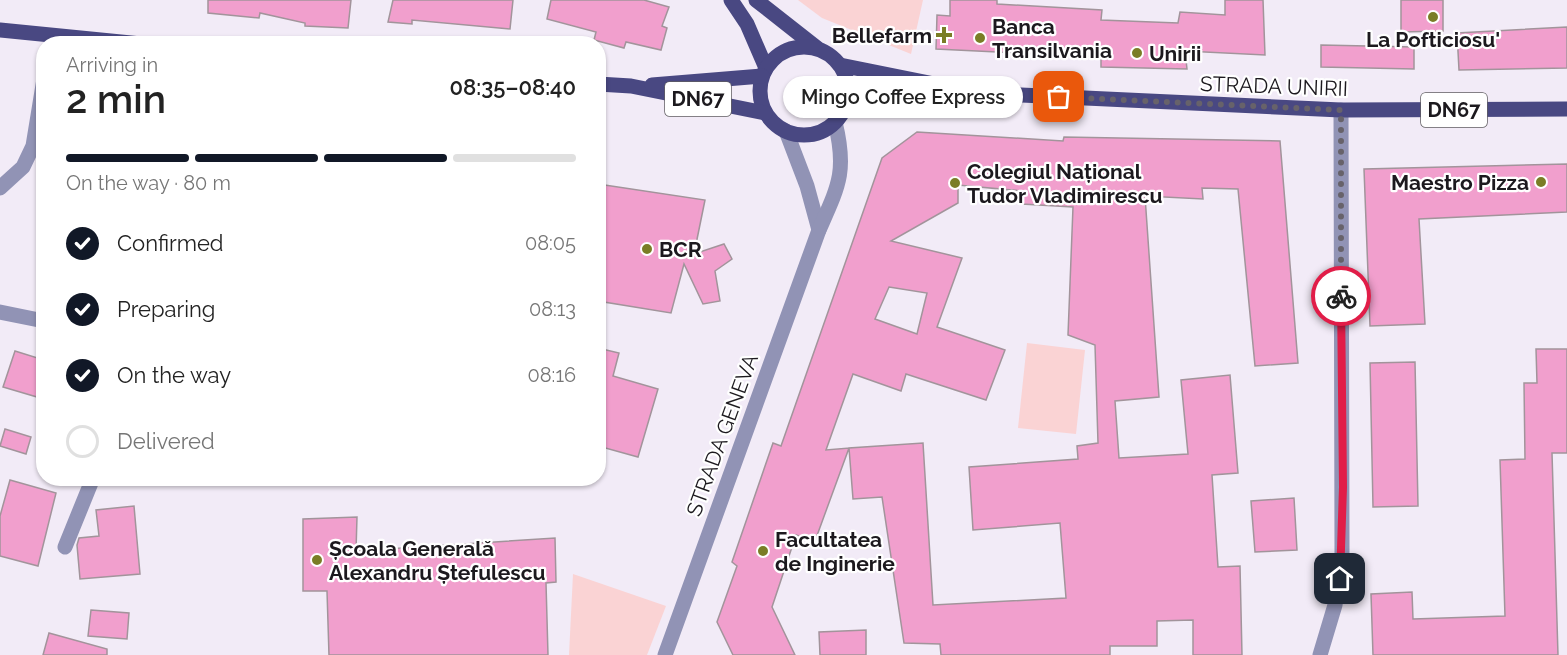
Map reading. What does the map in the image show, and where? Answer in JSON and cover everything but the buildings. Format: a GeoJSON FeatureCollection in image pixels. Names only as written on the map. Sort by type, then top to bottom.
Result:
{"type":"FeatureCollection","features":[{"type":"Feature","properties":{"kind":"main road"},"geometry":{"type":"LineString","coordinates":[[731,0],[747,24],[764,72]]}},
{"type":"Feature","properties":{"kind":"main road","name":"STRADA UNIRII"},"geometry":{"type":"LineString","coordinates":[[756,0],[840,65],[979,93]]}},
{"type":"Feature","properties":{"kind":"main road"},"geometry":{"type":"LineString","coordinates":[[0,30],[36,37]]}},
{"type":"Feature","properties":{"kind":"main road"},"geometry":{"type":"LineString","coordinates":[[817,48],[802,46],[788,50],[776,57],[764,72],[759,89],[765,113],[786,131],[799,135],[813,134],[825,130],[835,122],[845,107],[848,86],[840,65]]}},
{"type":"Feature","properties":{"kind":"main road","name":"DN67"},"geometry":{"type":"LineString","coordinates":[[631,86],[764,72]]}},
{"type":"Feature","properties":{"kind":"main road","name":"DN67"},"geometry":{"type":"LineString","coordinates":[[606,84],[631,86],[765,113]]}},
{"type":"Feature","properties":{"kind":"main road","name":"STRADA UNIRII"},"geometry":{"type":"LineString","coordinates":[[845,107],[979,93],[1341,110],[1567,109]]}},
{"type":"Feature","properties":{"kind":"street"},"geometry":{"type":"LineString","coordinates":[[1320,655],[1335,605],[1342,553],[1341,110]]}},
{"type":"Feature","properties":{"kind":"street","name":"STRADA GENEVA"},"geometry":{"type":"LineString","coordinates":[[665,655],[819,230],[842,173],[843,158],[835,122]]}},
{"type":"Feature","properties":{"kind":"street"},"geometry":{"type":"LineString","coordinates":[[0,188],[23,167],[33,146],[36,128]]}},
{"type":"Feature","properties":{"kind":"street"},"geometry":{"type":"LineString","coordinates":[[786,131],[807,186],[819,230]]}},
{"type":"Feature","properties":{"kind":"street"},"geometry":{"type":"LineString","coordinates":[[0,312],[36,319]]}},
{"type":"Feature","properties":{"kind":"street"},"geometry":{"type":"LineString","coordinates":[[65,547],[90,486]]}},
{"type":"Feature","properties":{"kind":"shaded area"},"geometry":{"type":"Polygon","coordinates":[[[798,0],[923,0],[911,54],[822,18],[798,0]]]}},
{"type":"Feature","properties":{"kind":"shaded area"},"geometry":{"type":"Polygon","coordinates":[[[1027,343],[1085,350],[1076,434],[1018,428],[1027,343]]]}},
{"type":"Feature","properties":{"kind":"shaded area"},"geometry":{"type":"Polygon","coordinates":[[[573,574],[666,606],[647,655],[569,655],[573,574]]]}},
{"type":"Feature","properties":{"kind":"way so far"},"geometry":{"type":"LineString","coordinates":[[1059,97],[1341,110],[1341,296]]}},
{"type":"Feature","properties":{"kind":"place","name":"La Pofticiosu'"},"geometry":{"type":"Point","coordinates":[1433,17]}},
{"type":"Feature","properties":{"kind":"place","name":"Bellefarm"},"geometry":{"type":"Point","coordinates":[944,35]}},
{"type":"Feature","properties":{"kind":"place","name":"Banca Transilvania"},"geometry":{"type":"Point","coordinates":[980,38]}},
{"type":"Feature","properties":{"kind":"place","name":"Unirii"},"geometry":{"type":"Point","coordinates":[1137,53]}},
{"type":"Feature","properties":{"kind":"place","name":"Mingo Coffee Express"},"geometry":{"type":"Point","coordinates":[1059,97]}},
{"type":"Feature","properties":{"kind":"place","name":"Maestro Pizza"},"geometry":{"type":"Point","coordinates":[1541,182]}},
{"type":"Feature","properties":{"kind":"place","name":"Colegiul Național Tudor Vladimirescu"},"geometry":{"type":"Point","coordinates":[955,183]}},
{"type":"Feature","properties":{"kind":"place","name":"BCR"},"geometry":{"type":"Point","coordinates":[647,249]}},
{"type":"Feature","properties":{"kind":"place","name":"Facultatea de Inginerie"},"geometry":{"type":"Point","coordinates":[763,551]}},
{"type":"Feature","properties":{"kind":"place","name":"Școala Generală Alexandru Ștefulescu"},"geometry":{"type":"Point","coordinates":[317,560]}},
{"type":"Feature","properties":{"kind":"route"},"geometry":{"type":"LineString","coordinates":[[1340,579],[1343,487],[1341,296]]}}]}
